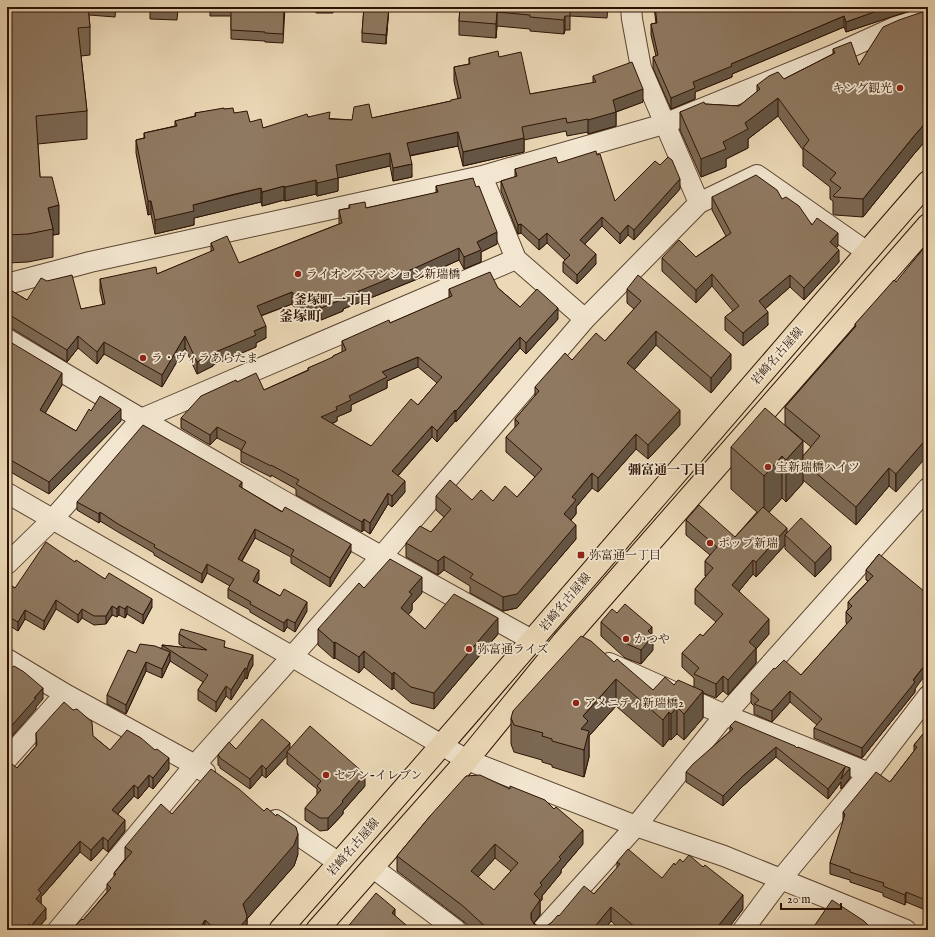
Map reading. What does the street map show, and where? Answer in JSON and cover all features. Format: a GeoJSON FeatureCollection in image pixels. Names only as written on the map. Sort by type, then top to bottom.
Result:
{"type":"FeatureCollection","features":[{"type":"Feature","properties":{"kind":"main road","name":"岩崎名古屋線"},"geometry":{"type":"LineString","coordinates":[[280,930],[442,745],[928,182]]}},
{"type":"Feature","properties":{"kind":"main road","name":"岩崎名古屋線"},"geometry":{"type":"LineString","coordinates":[[317,930],[466,760],[577,648],[928,225]]}},
{"type":"Feature","properties":{"kind":"street"},"geometry":{"type":"LineString","coordinates":[[632,7],[632,19],[641,68],[699,203]]}},
{"type":"Feature","properties":{"kind":"street"},"geometry":{"type":"LineString","coordinates":[[7,284],[90,262],[482,176],[664,124],[830,56],[894,27],[928,17]]}},
{"type":"Feature","properties":{"kind":"street"},"geometry":{"type":"LineString","coordinates":[[58,930],[195,765],[381,557],[585,319],[699,203],[757,175],[867,252]]}},
{"type":"Feature","properties":{"kind":"street"},"geometry":{"type":"LineString","coordinates":[[482,176],[516,259],[585,319]]}},
{"type":"Feature","properties":{"kind":"street"},"geometry":{"type":"LineString","coordinates":[[7,564],[53,519],[141,419],[516,259]]}},
{"type":"Feature","properties":{"kind":"street"},"geometry":{"type":"LineString","coordinates":[[7,339],[141,419],[381,557],[532,640]]}},
{"type":"Feature","properties":{"kind":"street"},"geometry":{"type":"LineString","coordinates":[[542,930],[636,826],[725,715],[928,488]]}},
{"type":"Feature","properties":{"kind":"street"},"geometry":{"type":"LineString","coordinates":[[7,493],[291,656],[466,760],[636,826],[724,856],[906,930]]}},
{"type":"Feature","properties":{"kind":"street"},"geometry":{"type":"LineString","coordinates":[[577,648],[725,715],[869,773]]}},
{"type":"Feature","properties":{"kind":"street"},"geometry":{"type":"LineString","coordinates":[[7,659],[65,694],[195,765],[221,783]]}},
{"type":"Feature","properties":{"kind":"street"},"geometry":{"type":"LineString","coordinates":[[7,759],[65,694]]}},
{"type":"Feature","properties":{"kind":"street"},"geometry":{"type":"LineString","coordinates":[[743,930],[781,879],[869,773],[928,696]]}},
{"type":"Feature","properties":{"kind":"street"},"geometry":{"type":"LineString","coordinates":[[260,810],[339,863]]}},
{"type":"Feature","properties":{"kind":"street"},"geometry":{"type":"LineString","coordinates":[[372,867],[456,930]]}},
{"type":"Feature","properties":{"kind":"building"},"geometry":{"type":"Polygon","coordinates":[[[7,7],[88,7],[90,27],[78,28],[87,111],[36,116],[40,177],[52,177],[59,205],[48,208],[53,229],[28,234],[7,235],[7,7]]]}},
{"type":"Feature","properties":{"kind":"building"},"geometry":{"type":"Polygon","coordinates":[[[150,7],[177,7],[177,11],[150,10],[150,7]]]}},
{"type":"Feature","properties":{"kind":"building"},"geometry":{"type":"Polygon","coordinates":[[[216,7],[284,7],[283,34],[231,30],[231,8],[216,7]]]}},
{"type":"Feature","properties":{"kind":"building"},"geometry":{"type":"Polygon","coordinates":[[[364,7],[389,7],[386,35],[362,33],[364,7]]]}},
{"type":"Feature","properties":{"kind":"building"},"geometry":{"type":"Polygon","coordinates":[[[460,7],[570,7],[570,16],[565,16],[564,20],[497,12],[496,24],[459,21],[460,7]]]}},
{"type":"Feature","properties":{"kind":"building"},"geometry":{"type":"Polygon","coordinates":[[[655,7],[888,7],[846,22],[844,16],[731,64],[732,66],[693,82],[695,88],[671,98],[653,57],[658,55],[651,24],[657,23],[655,7]]]}},
{"type":"Feature","properties":{"kind":"building"},"geometry":{"type":"Polygon","coordinates":[[[928,10],[928,120],[863,199],[833,196],[841,188],[830,180],[836,173],[803,148],[809,140],[778,98],[745,123],[748,129],[723,142],[726,149],[701,159],[680,112],[704,102],[705,104],[739,106],[760,89],[757,85],[769,76],[778,72],[784,79],[835,53],[833,49],[851,42],[859,65],[883,27],[928,10]]]}},
{"type":"Feature","properties":{"kind":"building"},"geometry":{"type":"Polygon","coordinates":[[[498,51],[499,57],[521,52],[530,94],[596,82],[593,76],[632,62],[643,89],[613,100],[616,112],[588,120],[567,123],[566,118],[522,127],[524,138],[463,152],[458,132],[407,143],[412,164],[393,168],[390,153],[336,165],[338,178],[317,183],[316,180],[262,192],[261,188],[193,205],[194,211],[155,220],[151,201],[148,201],[136,140],[145,138],[144,133],[177,126],[175,121],[196,116],[195,113],[224,108],[233,108],[234,113],[247,111],[250,122],[261,119],[263,128],[307,114],[308,117],[330,112],[329,119],[352,120],[354,107],[369,104],[372,118],[451,101],[461,98],[454,67],[470,64],[469,58],[498,51]]]}},
{"type":"Feature","properties":{"kind":"building"},"geometry":{"type":"Polygon","coordinates":[[[596,151],[597,155],[600,154],[615,201],[655,161],[660,165],[668,157],[672,160],[680,179],[634,230],[628,225],[620,234],[602,217],[580,240],[596,254],[577,275],[563,262],[570,255],[547,233],[539,240],[521,224],[518,225],[501,181],[517,176],[515,169],[556,157],[558,163],[596,151]]]}},
{"type":"Feature","properties":{"kind":"building"},"geometry":{"type":"Polygon","coordinates":[[[756,175],[777,190],[782,199],[786,197],[799,206],[812,225],[817,218],[838,233],[830,242],[839,250],[804,288],[790,275],[759,301],[768,312],[743,333],[725,317],[739,306],[712,274],[696,290],[662,258],[679,240],[696,257],[731,233],[712,197],[756,175]]]}},
{"type":"Feature","properties":{"kind":"building"},"geometry":{"type":"Polygon","coordinates":[[[473,178],[476,187],[479,186],[497,232],[477,242],[481,250],[464,257],[459,248],[321,308],[316,298],[300,303],[292,292],[257,306],[266,326],[254,331],[256,335],[213,353],[197,362],[185,336],[162,375],[104,342],[97,352],[78,336],[67,350],[13,317],[7,316],[7,288],[27,300],[41,278],[47,281],[72,275],[81,309],[105,304],[100,279],[156,267],[157,274],[214,250],[211,243],[227,236],[239,263],[342,223],[339,210],[350,208],[349,205],[365,202],[366,208],[438,192],[436,186],[473,178]]]}},
{"type":"Feature","properties":{"kind":"building"},"geometry":{"type":"Polygon","coordinates":[[[928,243],[928,437],[896,474],[889,468],[856,507],[803,462],[803,456],[820,436],[785,407],[856,326],[855,324],[894,280],[896,282],[928,243]]]}},
{"type":"Feature","properties":{"kind":"building"},"geometry":{"type":"Polygon","coordinates":[[[490,272],[498,288],[520,307],[537,289],[558,308],[526,343],[520,337],[437,431],[432,426],[392,471],[405,481],[392,496],[388,493],[370,523],[364,519],[362,522],[296,484],[299,480],[241,451],[246,442],[217,427],[210,435],[181,418],[201,396],[236,380],[237,382],[256,373],[264,390],[309,370],[308,368],[346,350],[342,341],[389,320],[390,323],[452,296],[449,289],[490,272]],[[418,357],[382,372],[387,377],[349,396],[351,400],[336,407],[337,410],[321,417],[371,446],[411,399],[418,405],[442,377],[418,357]]]}},
{"type":"Feature","properties":{"kind":"building"},"geometry":{"type":"Polygon","coordinates":[[[638,275],[731,354],[711,378],[656,331],[627,363],[680,410],[648,445],[636,434],[598,478],[592,473],[572,497],[576,500],[564,514],[576,525],[517,594],[503,597],[470,578],[473,574],[444,556],[438,561],[406,543],[420,526],[431,532],[451,509],[436,496],[450,480],[472,500],[481,490],[493,501],[505,486],[517,497],[542,469],[506,437],[519,423],[515,419],[539,391],[535,387],[565,353],[572,360],[596,333],[605,341],[641,301],[627,289],[638,275]]]}},
{"type":"Feature","properties":{"kind":"building"},"geometry":{"type":"Polygon","coordinates":[[[7,340],[62,373],[40,410],[76,431],[89,409],[91,411],[100,396],[121,409],[49,482],[7,458],[7,340]]]}},
{"type":"Feature","properties":{"kind":"building"},"geometry":{"type":"Polygon","coordinates":[[[765,408],[803,441],[786,460],[782,456],[764,476],[731,447],[765,408]]]}},
{"type":"Feature","properties":{"kind":"building"},"geometry":{"type":"Polygon","coordinates":[[[143,425],[242,482],[239,486],[282,512],[285,507],[351,544],[330,578],[291,555],[294,550],[255,529],[238,559],[259,570],[253,581],[280,596],[284,589],[307,602],[295,623],[287,619],[284,623],[250,604],[251,602],[228,589],[234,579],[207,564],[202,574],[154,547],[155,545],[100,512],[99,514],[77,502],[143,425]]]}},
{"type":"Feature","properties":{"kind":"building"},"geometry":{"type":"Polygon","coordinates":[[[699,505],[735,537],[763,507],[787,528],[756,562],[753,560],[732,585],[769,619],[749,642],[756,648],[728,680],[723,676],[716,684],[694,674],[699,668],[682,653],[700,634],[703,636],[723,614],[695,589],[713,568],[705,561],[717,547],[686,520],[699,505]]]}},
{"type":"Feature","properties":{"kind":"building"},"geometry":{"type":"Polygon","coordinates":[[[7,517],[11,519],[7,526],[7,517]]]}},
{"type":"Feature","properties":{"kind":"building"},"geometry":{"type":"Polygon","coordinates":[[[801,518],[831,546],[815,563],[785,535],[801,518]]]}},
{"type":"Feature","properties":{"kind":"building"},"geometry":{"type":"Polygon","coordinates":[[[46,542],[75,562],[76,560],[105,579],[109,573],[152,599],[143,615],[127,606],[125,609],[119,606],[117,609],[112,606],[106,616],[94,616],[82,609],[78,615],[56,600],[44,621],[25,610],[18,622],[7,616],[7,583],[15,588],[46,542]]]}},
{"type":"Feature","properties":{"kind":"building"},"geometry":{"type":"Polygon","coordinates":[[[879,554],[925,592],[928,588],[928,661],[913,680],[915,682],[862,748],[814,728],[822,719],[790,691],[772,711],[754,704],[759,700],[751,693],[774,668],[775,669],[784,660],[801,675],[852,618],[846,612],[852,606],[848,602],[873,576],[866,570],[879,554]]]}},
{"type":"Feature","properties":{"kind":"building"},"geometry":{"type":"Polygon","coordinates":[[[390,559],[422,577],[409,592],[412,594],[401,608],[425,629],[454,594],[498,618],[434,693],[411,687],[394,672],[392,674],[364,651],[359,657],[335,642],[334,643],[318,629],[359,583],[364,588],[390,559]]]}},
{"type":"Feature","properties":{"kind":"building"},"geometry":{"type":"Polygon","coordinates":[[[625,604],[652,627],[648,631],[653,636],[641,650],[625,643],[601,622],[612,609],[617,613],[625,604]]]}},
{"type":"Feature","properties":{"kind":"building"},"geometry":{"type":"Polygon","coordinates":[[[181,629],[225,641],[224,647],[253,655],[247,669],[245,668],[231,690],[226,686],[216,702],[198,690],[208,675],[162,645],[207,650],[179,634],[181,629]]]}},
{"type":"Feature","properties":{"kind":"building"},"geometry":{"type":"Polygon","coordinates":[[[581,636],[591,641],[614,662],[617,659],[653,690],[665,677],[674,685],[678,680],[703,691],[684,714],[677,707],[671,714],[669,712],[663,720],[616,679],[583,716],[588,721],[581,729],[589,731],[584,750],[552,741],[552,739],[542,736],[543,733],[514,725],[511,718],[513,711],[581,636]]]}},
{"type":"Feature","properties":{"kind":"building"},"geometry":{"type":"Polygon","coordinates":[[[140,644],[155,646],[170,652],[162,669],[146,662],[126,705],[107,695],[128,650],[136,653],[140,644]]]}},
{"type":"Feature","properties":{"kind":"building"},"geometry":{"type":"Polygon","coordinates":[[[7,664],[11,668],[14,666],[24,672],[43,688],[7,731],[7,664]]]}},
{"type":"Feature","properties":{"kind":"building"},"geometry":{"type":"Polygon","coordinates":[[[64,702],[73,710],[77,709],[92,722],[93,736],[110,750],[127,730],[169,758],[153,778],[149,775],[138,788],[134,785],[112,810],[125,820],[108,841],[103,837],[91,850],[80,841],[38,890],[41,893],[36,899],[46,908],[31,926],[29,924],[23,930],[7,930],[7,760],[17,768],[37,745],[36,733],[64,702]]]}},
{"type":"Feature","properties":{"kind":"building"},"geometry":{"type":"Polygon","coordinates":[[[262,719],[290,743],[266,769],[262,765],[250,779],[218,755],[229,742],[236,749],[262,719]]]}},
{"type":"Feature","properties":{"kind":"building"},"geometry":{"type":"Polygon","coordinates":[[[735,721],[797,748],[798,747],[850,768],[841,779],[845,767],[828,789],[776,747],[723,796],[686,772],[733,729],[730,726],[735,721]]]}},
{"type":"Feature","properties":{"kind":"building"},"geometry":{"type":"Polygon","coordinates":[[[310,726],[365,774],[328,818],[320,818],[305,808],[321,790],[317,786],[321,781],[287,752],[310,726]]]}},
{"type":"Feature","properties":{"kind":"building"},"geometry":{"type":"Polygon","coordinates":[[[928,728],[928,901],[906,892],[905,895],[883,886],[884,883],[850,872],[850,870],[830,863],[845,814],[843,812],[876,772],[890,782],[917,747],[914,745],[928,728]]]}},
{"type":"Feature","properties":{"kind":"building"},"geometry":{"type":"Polygon","coordinates":[[[211,769],[239,789],[264,811],[267,808],[276,816],[277,814],[296,827],[298,834],[294,845],[243,904],[247,916],[246,920],[237,930],[216,930],[205,920],[199,930],[71,930],[82,919],[83,920],[111,888],[107,884],[116,874],[114,873],[132,852],[125,847],[161,804],[172,814],[211,769]]]}},
{"type":"Feature","properties":{"kind":"building"},"geometry":{"type":"Polygon","coordinates":[[[480,775],[510,789],[510,786],[545,800],[554,809],[556,807],[583,830],[559,857],[561,859],[540,883],[542,885],[534,894],[540,900],[531,913],[531,919],[534,924],[539,927],[545,927],[558,915],[559,916],[584,886],[594,894],[620,864],[617,862],[628,849],[662,878],[674,863],[675,865],[680,859],[683,862],[689,855],[703,867],[705,865],[743,895],[715,930],[632,930],[635,927],[611,907],[592,930],[489,930],[463,906],[397,856],[466,776],[480,775]],[[495,844],[471,871],[494,890],[518,863],[495,844]]]}},
{"type":"Feature","properties":{"kind":"building"},"geometry":{"type":"Polygon","coordinates":[[[376,893],[395,909],[392,913],[412,930],[345,930],[376,893]]]}},
{"type":"Feature","properties":{"kind":"building"},"geometry":{"type":"Polygon","coordinates":[[[832,900],[864,921],[868,925],[867,927],[871,930],[815,930],[818,927],[815,925],[832,900]]]}},
{"type":"Feature","properties":{"kind":"place","name":"キング観光"},"geometry":{"type":"Point","coordinates":[900,88]}},
{"type":"Feature","properties":{"kind":"place","name":"ライオンズマンション新瑞橋"},"geometry":{"type":"Point","coordinates":[298,274]}},
{"type":"Feature","properties":{"kind":"place","name":"ラ・ヴィラあらたま"},"geometry":{"type":"Point","coordinates":[143,358]}},
{"type":"Feature","properties":{"kind":"place","name":"宝新瑞橋ハイツ"},"geometry":{"type":"Point","coordinates":[768,467]}},
{"type":"Feature","properties":{"kind":"place","name":"ポップ新瑞"},"geometry":{"type":"Point","coordinates":[710,543]}},
{"type":"Feature","properties":{"kind":"place","name":"弥富通一丁目"},"geometry":{"type":"Point","coordinates":[581,555]}},
{"type":"Feature","properties":{"kind":"place","name":"かつや"},"geometry":{"type":"Point","coordinates":[626,639]}},
{"type":"Feature","properties":{"kind":"place","name":"弥富通ライズ"},"geometry":{"type":"Point","coordinates":[469,649]}},
{"type":"Feature","properties":{"kind":"place","name":"アメニティ新瑞橋2"},"geometry":{"type":"Point","coordinates":[576,703]}},
{"type":"Feature","properties":{"kind":"place","name":"セブン-イレブン"},"geometry":{"type":"Point","coordinates":[326,775]}},
{"type":"Feature","properties":{"kind":"district","name":"釜塚町一丁目"},"geometry":{"type":"Point","coordinates":[333,299]}},
{"type":"Feature","properties":{"kind":"district","name":"釜塚町"},"geometry":{"type":"Point","coordinates":[300,316]}},
{"type":"Feature","properties":{"kind":"district","name":"彌富通一丁目"},"geometry":{"type":"Point","coordinates":[667,469]}}]}
